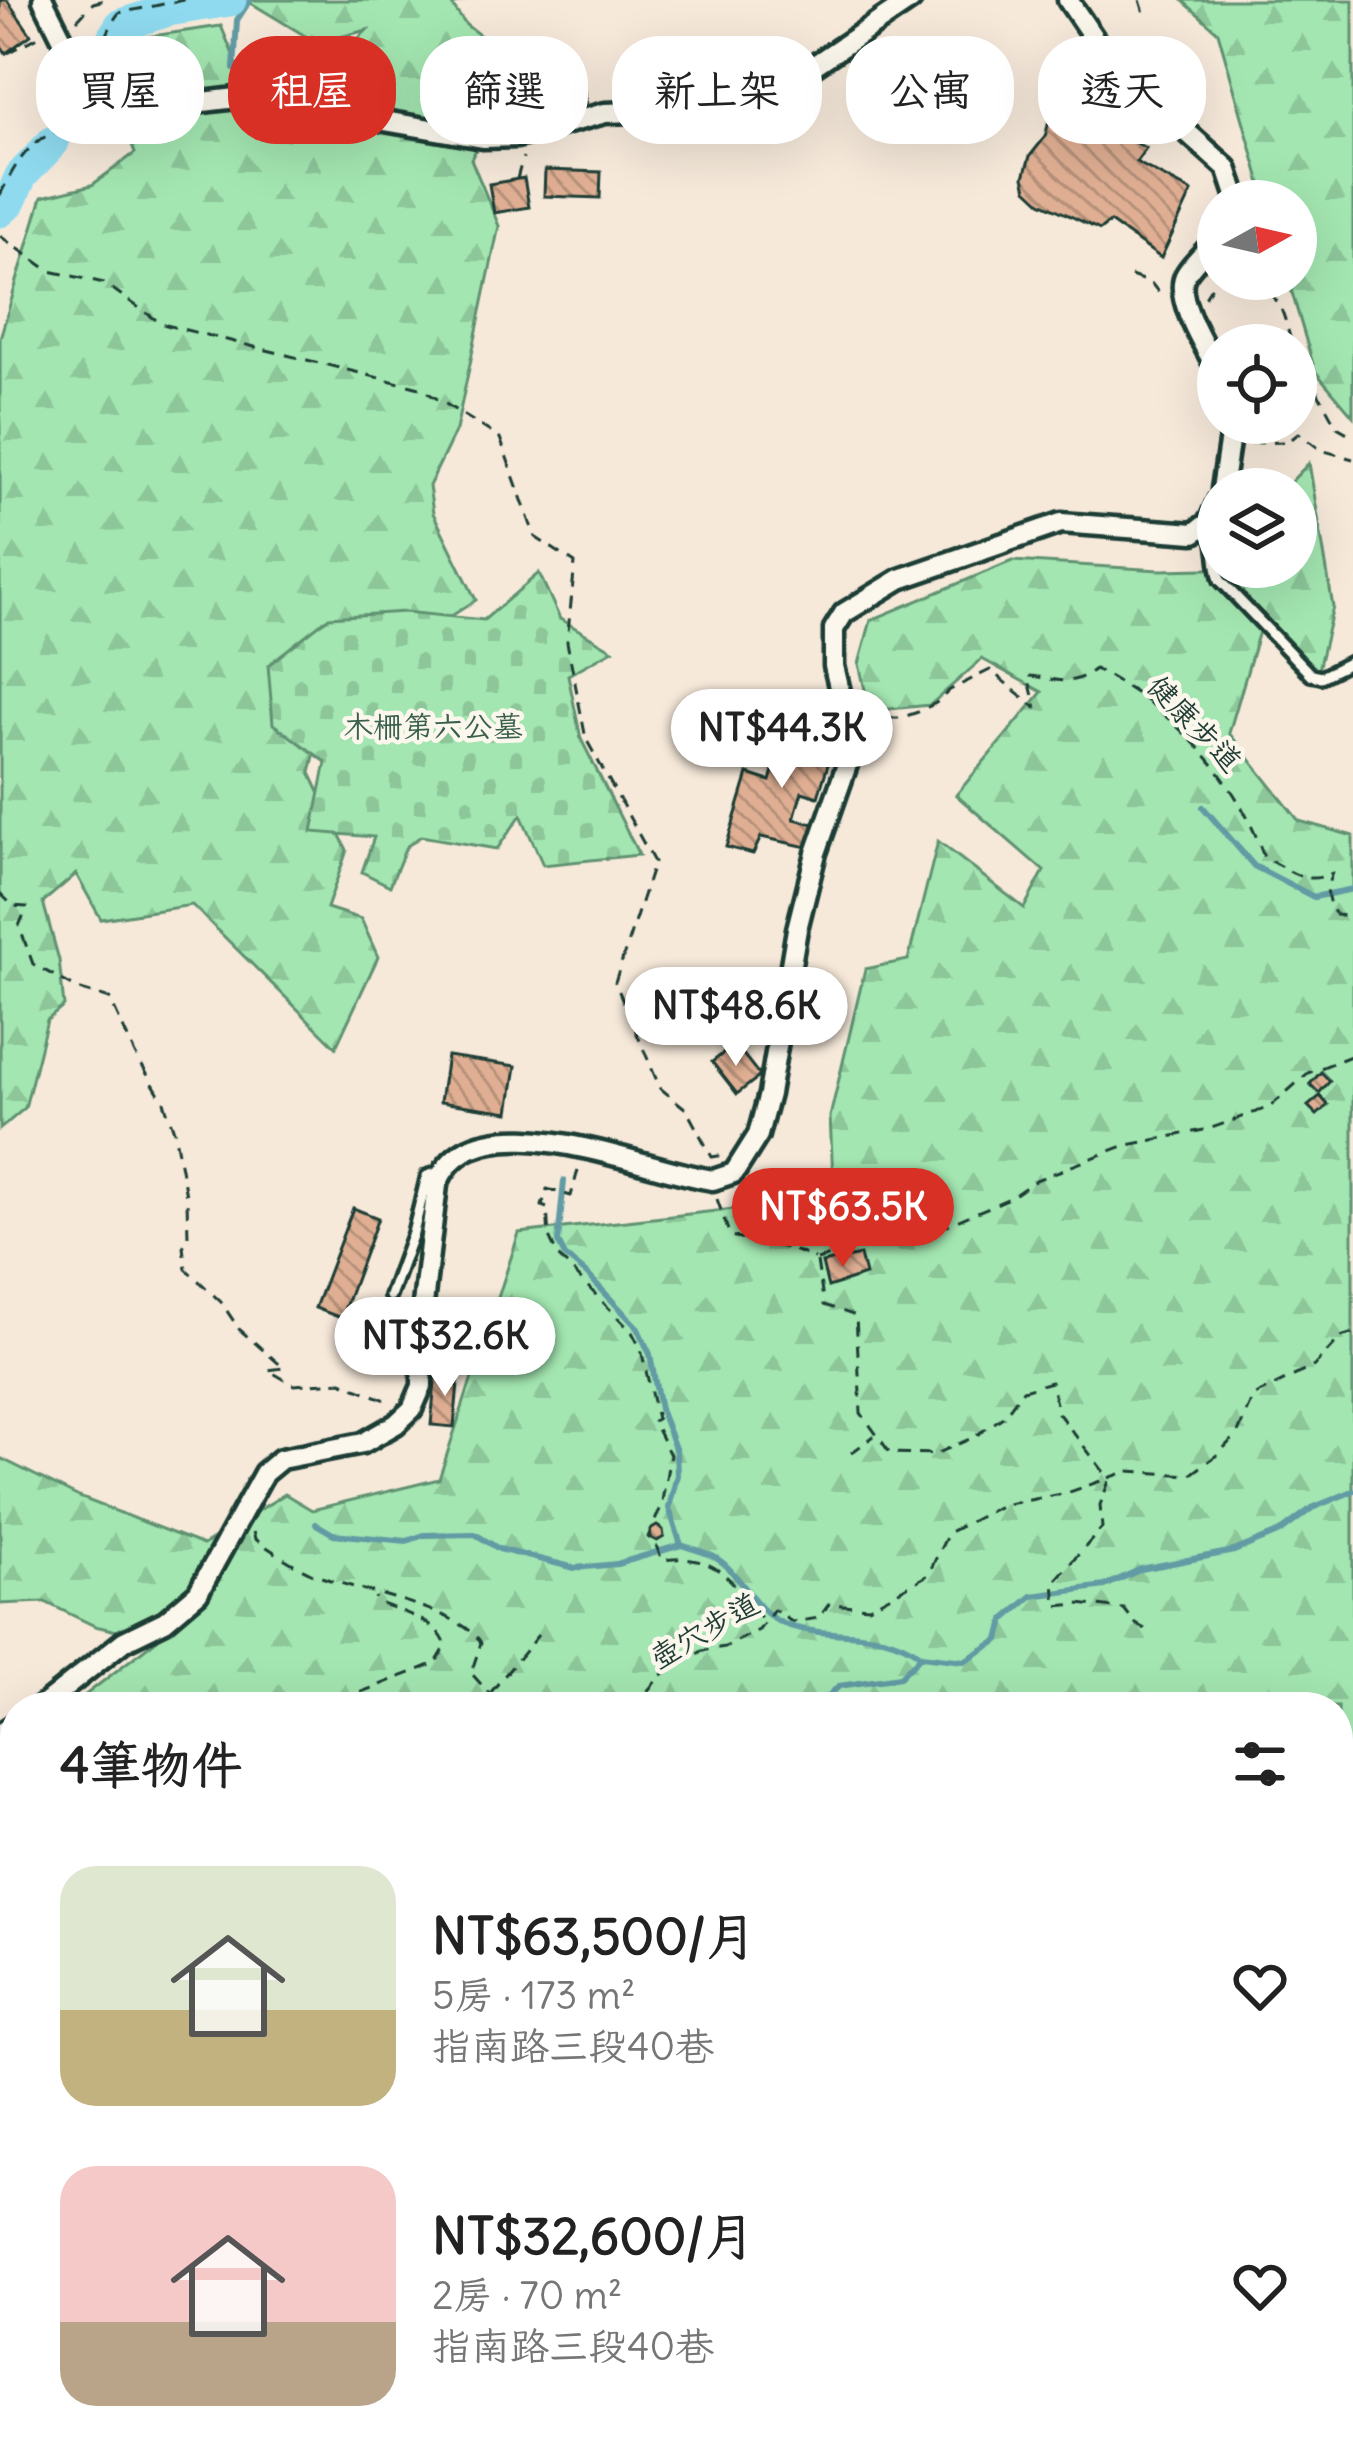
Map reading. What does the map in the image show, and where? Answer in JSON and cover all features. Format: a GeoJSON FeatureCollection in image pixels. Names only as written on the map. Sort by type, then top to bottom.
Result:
{"type":"FeatureCollection","features":[{"type":"Feature","properties":{"kind":"street"},"geometry":{"type":"LineString","coordinates":[[43,0],[61,36]]}},
{"type":"Feature","properties":{"kind":"street"},"geometry":{"type":"LineString","coordinates":[[204,102],[245,97],[483,138],[517,136],[605,113],[721,109],[776,91],[911,0]]}},
{"type":"Feature","properties":{"kind":"street"},"geometry":{"type":"LineString","coordinates":[[1069,0],[1112,65],[1227,168],[1231,180]]}},
{"type":"Feature","properties":{"kind":"street"},"geometry":{"type":"LineString","coordinates":[[1197,260],[1182,284],[1197,331]]}},
{"type":"Feature","properties":{"kind":"street"},"geometry":{"type":"LineString","coordinates":[[1226,468],[1231,444]]}},
{"type":"Feature","properties":{"kind":"street"},"geometry":{"type":"LineString","coordinates":[[60,1692],[124,1641],[165,1621],[198,1593],[246,1501],[265,1473],[281,1460],[363,1443],[412,1409],[422,1386],[422,1313],[442,1171],[483,1144],[503,1138],[538,1138],[686,1177],[713,1180],[734,1174],[752,1149],[769,1094],[797,928],[816,853],[849,759],[847,721],[834,666],[834,629],[844,613],[900,579],[1061,524],[1197,530]]}},
{"type":"Feature","properties":{"kind":"lane"},"geometry":{"type":"LineString","coordinates":[[1228,588],[1311,675],[1321,676],[1353,661]]}},
{"type":"Feature","properties":{"kind":"lane"},"geometry":{"type":"LineString","coordinates":[[390,1296],[427,1175],[442,1171]]}},
{"type":"Feature","properties":{"kind":"path"},"geometry":{"type":"LineString","coordinates":[[104,36],[122,11],[184,0]]}},
{"type":"Feature","properties":{"kind":"path"},"geometry":{"type":"LineString","coordinates":[[1140,0],[1146,19]]}},
{"type":"Feature","properties":{"kind":"path"},"geometry":{"type":"LineString","coordinates":[[0,195],[15,167],[36,143]]}},
{"type":"Feature","properties":{"kind":"path"},"geometry":{"type":"LineString","coordinates":[[0,236],[50,271],[104,284],[162,324],[420,388],[500,438],[535,537],[575,563],[567,642],[586,740],[654,862],[615,982],[660,1088],[686,1109],[712,1157],[752,1149]]}},
{"type":"Feature","properties":{"kind":"path"},"geometry":{"type":"LineString","coordinates":[[1131,276],[1150,283],[1181,327],[1193,323]]}},
{"type":"Feature","properties":{"kind":"path"},"geometry":{"type":"LineString","coordinates":[[1317,391],[1337,427],[1353,436]]}},
{"type":"Feature","properties":{"kind":"path"},"geometry":{"type":"LineString","coordinates":[[1314,444],[1353,459]]}},
{"type":"Feature","properties":{"kind":"path","name":"健康步道"},"geometry":{"type":"LineString","coordinates":[[847,721],[900,718],[918,712],[990,670],[1036,708],[1028,676],[1063,685],[1095,669],[1130,686],[1228,783],[1264,858],[1292,876],[1317,880],[1332,873],[1326,887],[1329,905],[1336,914],[1353,917]]}},
{"type":"Feature","properties":{"kind":"path"},"geometry":{"type":"LineString","coordinates":[[0,893],[14,906],[27,908],[19,926],[33,964],[78,989],[110,999],[164,1102],[187,1201],[186,1269],[220,1302],[239,1329],[284,1368],[268,1370],[294,1385],[341,1382],[412,1409]]}},
{"type":"Feature","properties":{"kind":"path"},"geometry":{"type":"LineString","coordinates":[[713,1180],[730,1236],[817,1260],[896,1234],[947,1225],[1010,1198],[1036,1180],[1123,1146],[1209,1129],[1270,1107],[1309,1073],[1353,1055]]}},
{"type":"Feature","properties":{"kind":"path"},"geometry":{"type":"LineString","coordinates":[[580,1163],[571,1196],[547,1189],[542,1206],[547,1208],[549,1238],[558,1256],[632,1332],[641,1349],[657,1420],[653,1421],[670,1455],[661,1507],[647,1537],[662,1560],[701,1559],[713,1564],[763,1621]]}},
{"type":"Feature","properties":{"kind":"path"},"geometry":{"type":"LineString","coordinates":[[811,1196],[812,1206],[828,1205],[841,1253]]}},
{"type":"Feature","properties":{"kind":"path"},"geometry":{"type":"LineString","coordinates":[[817,1260],[824,1306],[856,1316],[860,1413],[890,1454],[936,1454],[1003,1417],[1023,1390],[1051,1382],[1058,1413],[1109,1479]]}},
{"type":"Feature","properties":{"kind":"path"},"geometry":{"type":"LineString","coordinates":[[1150,1633],[1124,1609],[1055,1606],[1054,1582],[1102,1528],[1100,1505],[1109,1479],[1128,1471],[1190,1475],[1238,1432],[1253,1396],[1314,1366],[1341,1337],[1353,1333]]}},
{"type":"Feature","properties":{"kind":"path"},"geometry":{"type":"LineString","coordinates":[[851,1453],[875,1435]]}},
{"type":"Feature","properties":{"kind":"path","name":"壺穴步道"},"geometry":{"type":"LineString","coordinates":[[647,1692],[661,1675],[702,1651],[725,1647],[759,1630],[774,1610],[792,1622],[819,1618],[829,1604],[869,1607],[928,1575],[947,1533],[1002,1504],[1067,1493],[1109,1479]]}},
{"type":"Feature","properties":{"kind":"path"},"geometry":{"type":"LineString","coordinates":[[246,1501],[255,1539],[309,1572],[374,1596],[432,1610],[474,1630],[481,1643],[471,1673],[488,1692]]}},
{"type":"Feature","properties":{"kind":"path"},"geometry":{"type":"LineString","coordinates":[[361,1692],[436,1663],[446,1646],[437,1630],[377,1602],[374,1596]]}},
{"type":"Feature","properties":{"kind":"path"},"geometry":{"type":"LineString","coordinates":[[492,1692],[538,1635]]}},
{"type":"Feature","properties":{"kind":"green space"},"geometry":{"type":"Polygon","coordinates":[[[246,0],[467,0],[452,5],[481,36],[420,36],[420,144],[479,144],[471,159],[499,226],[456,430],[429,486],[433,513],[476,600],[328,696],[310,773],[347,850],[327,908],[361,919],[378,957],[336,1047],[192,905],[101,919],[76,874],[43,902],[59,960],[64,1006],[47,1020],[25,1108],[0,1129],[0,338],[42,197],[92,185],[135,153],[132,144],[204,144],[204,36],[152,36],[221,26],[228,43],[228,144],[396,144],[396,36],[361,36],[367,30],[344,36],[305,36],[246,0]]]}},
{"type":"Feature","properties":{"kind":"green space"},"geometry":{"type":"Polygon","coordinates":[[[1182,0],[1353,0],[1353,416],[1317,373],[1317,324],[1301,324],[1294,300],[1317,300],[1317,180],[1260,180],[1218,32],[1182,0]]]}},
{"type":"Feature","properties":{"kind":"green space"},"geometry":{"type":"Polygon","coordinates":[[[1317,511],[1333,607],[1317,674],[1262,621],[1229,733],[1299,821],[1353,836],[1353,1692],[89,1692],[156,1640],[95,1626],[45,1602],[0,1604],[0,1458],[79,1497],[203,1545],[285,1494],[312,1510],[439,1479],[519,1233],[834,1198],[830,1117],[865,969],[908,960],[938,841],[1024,908],[1044,871],[956,795],[1042,692],[982,659],[930,705],[870,711],[859,664],[871,620],[1012,561],[1197,569],[1197,588],[1317,588],[1317,511]]]}},
{"type":"Feature","properties":{"kind":"green space","name":"木柵第六公墓"},"geometry":{"type":"Polygon","coordinates":[[[539,573],[560,619],[613,650],[568,675],[581,739],[639,855],[543,865],[521,815],[497,849],[421,836],[406,847],[390,886],[362,872],[374,837],[312,832],[326,762],[273,724],[268,665],[329,617],[404,612],[484,620],[539,573]]]}},
{"type":"Feature","properties":{"kind":"building"},"geometry":{"type":"Polygon","coordinates":[[[0,0],[7,0],[31,35],[6,53],[0,44],[0,0]]]}},
{"type":"Feature","properties":{"kind":"building"},"geometry":{"type":"Polygon","coordinates":[[[1039,144],[1138,144],[1146,148],[1136,162],[1192,192],[1161,258],[1110,222],[1100,230],[1041,202],[1027,189],[1024,177],[1039,144]]]}},
{"type":"Feature","properties":{"kind":"building"},"geometry":{"type":"Polygon","coordinates":[[[545,170],[601,172],[600,198],[544,196],[545,170]]]}},
{"type":"Feature","properties":{"kind":"building"},"geometry":{"type":"Polygon","coordinates":[[[524,178],[529,207],[494,213],[489,184],[524,178]]]}},
{"type":"Feature","properties":{"kind":"building"},"geometry":{"type":"Polygon","coordinates":[[[790,710],[813,717],[806,739],[833,748],[818,797],[802,792],[794,819],[814,824],[807,847],[761,837],[753,854],[726,847],[748,774],[770,781],[790,710]]]}},
{"type":"Feature","properties":{"kind":"building"},"geometry":{"type":"Polygon","coordinates":[[[735,1044],[760,1076],[737,1094],[712,1062],[735,1044]]]}},
{"type":"Feature","properties":{"kind":"building"},"geometry":{"type":"Polygon","coordinates":[[[447,1056],[516,1066],[509,1112],[440,1102],[447,1056]]]}},
{"type":"Feature","properties":{"kind":"building"},"geometry":{"type":"Polygon","coordinates":[[[1321,1072],[1330,1081],[1319,1093],[1310,1084],[1321,1072]]]}},
{"type":"Feature","properties":{"kind":"building"},"geometry":{"type":"Polygon","coordinates":[[[1320,1096],[1328,1105],[1317,1115],[1308,1106],[1320,1096]]]}},
{"type":"Feature","properties":{"kind":"building"},"geometry":{"type":"Polygon","coordinates":[[[353,1208],[378,1218],[341,1318],[315,1308],[353,1208]]]}},
{"type":"Feature","properties":{"kind":"building"},"geometry":{"type":"Polygon","coordinates":[[[860,1255],[865,1275],[828,1287],[822,1263],[860,1255]]]}},
{"type":"Feature","properties":{"kind":"building"},"geometry":{"type":"Polygon","coordinates":[[[436,1371],[459,1373],[454,1427],[431,1425],[436,1371]]]}},
{"type":"Feature","properties":{"kind":"building"},"geometry":{"type":"Polygon","coordinates":[[[657,1526],[664,1537],[657,1541],[650,1530],[657,1526]]]}},
{"type":"Feature","properties":{"kind":"waterway"},"geometry":{"type":"LineString","coordinates":[[114,36],[121,25],[168,10],[230,0]]}},
{"type":"Feature","properties":{"kind":"waterway"},"geometry":{"type":"LineString","coordinates":[[236,36],[237,20],[250,0]]}},
{"type":"Feature","properties":{"kind":"waterway"},"geometry":{"type":"LineString","coordinates":[[0,211],[9,203],[21,176],[51,144]]}},
{"type":"Feature","properties":{"kind":"waterway"},"geometry":{"type":"LineString","coordinates":[[1203,807],[1254,866],[1314,897],[1353,889]]}},
{"type":"Feature","properties":{"kind":"waterway"},"geometry":{"type":"LineString","coordinates":[[564,1181],[558,1242],[565,1256],[637,1327],[650,1354],[660,1409],[676,1451],[677,1475],[669,1508],[681,1545],[719,1560],[775,1620],[819,1632],[872,1636],[921,1656]]}},
{"type":"Feature","properties":{"kind":"waterway"},"geometry":{"type":"LineString","coordinates":[[833,1692],[839,1686],[900,1677],[921,1656],[964,1661],[999,1640],[1004,1620],[1032,1596],[1105,1586],[1141,1569],[1234,1551],[1280,1532],[1312,1508],[1353,1491]]}},
{"type":"Feature","properties":{"kind":"waterway"},"geometry":{"type":"LineString","coordinates":[[316,1524],[333,1534],[407,1541],[424,1535],[475,1534],[499,1549],[575,1568],[617,1564],[681,1545]]}}]}
